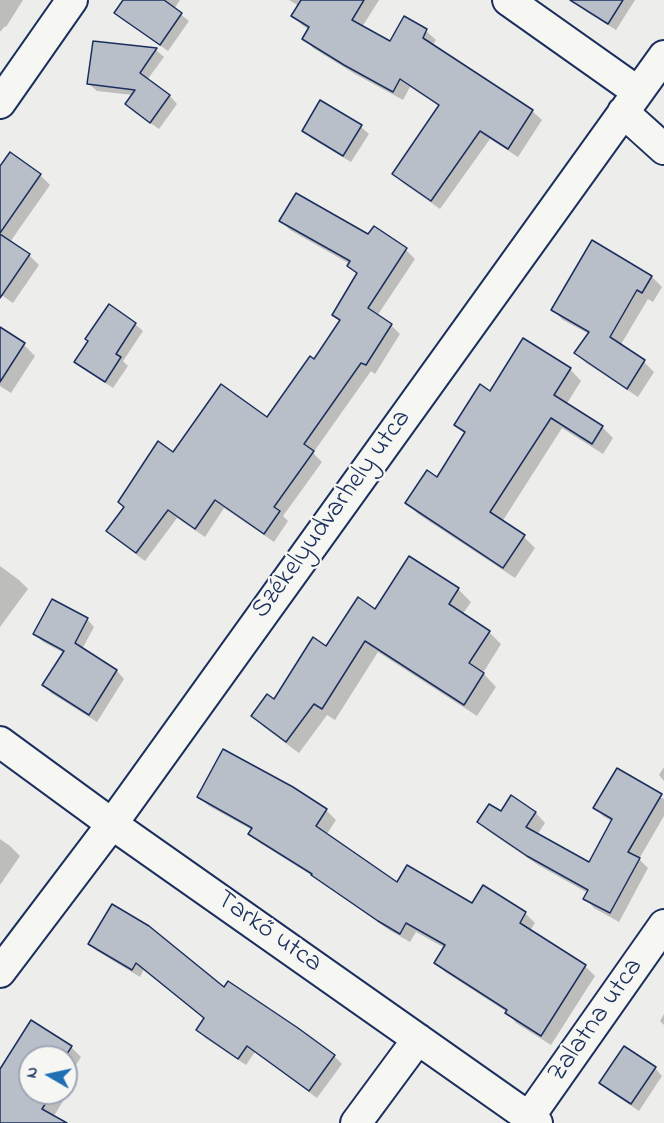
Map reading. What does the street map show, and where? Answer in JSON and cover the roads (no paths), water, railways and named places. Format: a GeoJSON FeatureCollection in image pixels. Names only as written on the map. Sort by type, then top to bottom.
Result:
{"type":"FeatureCollection","features":[{"type":"Feature","properties":{"kind":"street"},"geometry":{"type":"LineString","coordinates":[[0,103],[72,0]]}},
{"type":"Feature","properties":{"kind":"street"},"geometry":{"type":"LineString","coordinates":[[508,0],[630,102],[664,148]]}},
{"type":"Feature","properties":{"kind":"street","name":"Székelyudvarhely utca"},"geometry":{"type":"LineString","coordinates":[[0,972],[112,824],[664,56]]}},
{"type":"Feature","properties":{"kind":"street","name":"Tarkő utca"},"geometry":{"type":"LineString","coordinates":[[0,742],[112,824],[533,1120]]}},
{"type":"Feature","properties":{"kind":"street","name":"Zalatna utca"},"geometry":{"type":"LineString","coordinates":[[533,1120],[664,925]]}},
{"type":"Feature","properties":{"kind":"street"},"geometry":{"type":"LineString","coordinates":[[356,1123],[418,1039]]}}]}
